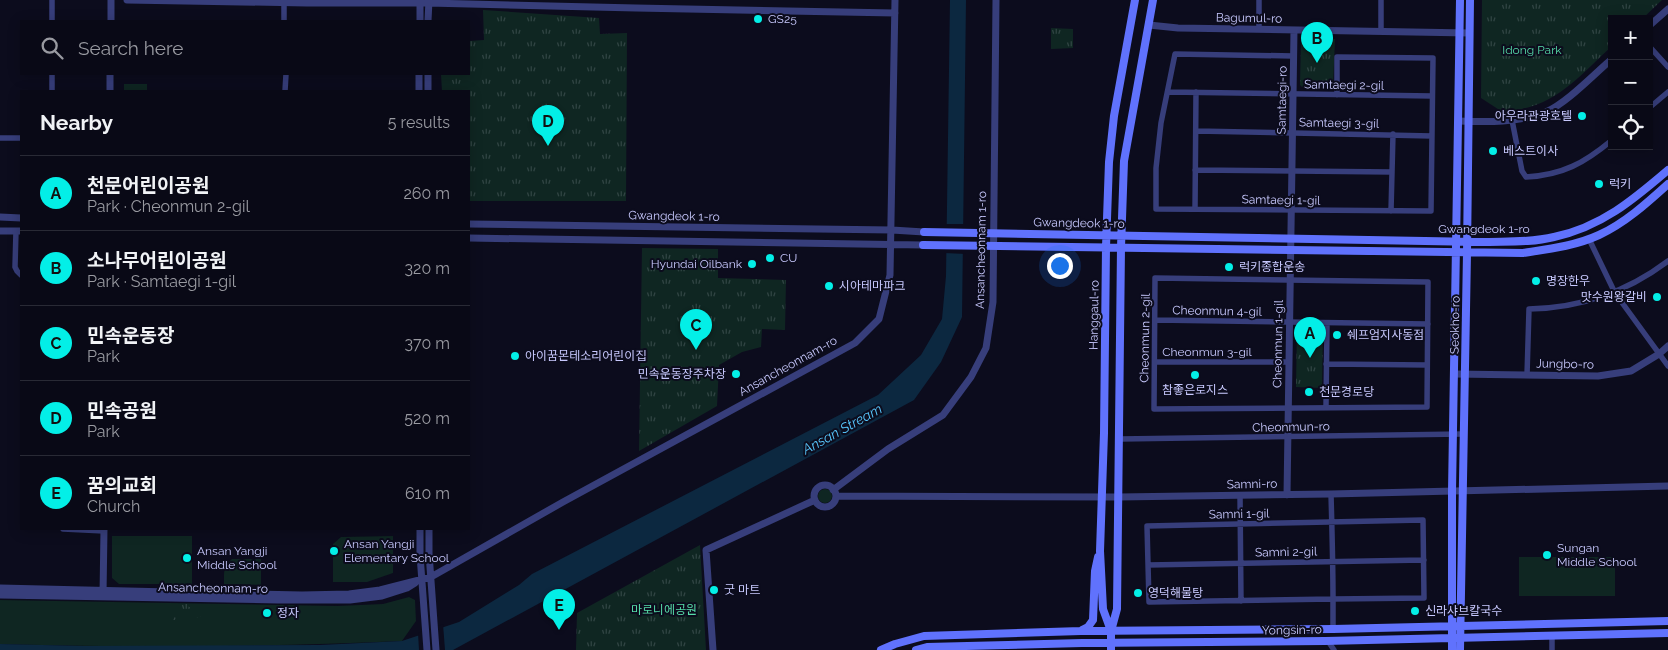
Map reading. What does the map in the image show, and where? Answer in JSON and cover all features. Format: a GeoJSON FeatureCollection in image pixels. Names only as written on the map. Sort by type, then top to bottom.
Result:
{"type":"FeatureCollection","features":[{"type":"Feature","properties":{"kind":"main road","name":"Hanggaul-ro"},"geometry":{"type":"LineString","coordinates":[[1111,631],[1103,610],[1100,551],[1106,247],[1114,116],[1135,0]]}},
{"type":"Feature","properties":{"kind":"main road","name":"Hanggaul-ro"},"geometry":{"type":"LineString","coordinates":[[1111,647],[1111,631],[1117,609],[1121,235],[1124,161],[1154,0]]}},
{"type":"Feature","properties":{"kind":"main road","name":"Seokho-ro"},"geometry":{"type":"LineString","coordinates":[[1460,0],[1452,491],[1452,626],[1460,650]]}},
{"type":"Feature","properties":{"kind":"main road","name":"Seokho-ro"},"geometry":{"type":"LineString","coordinates":[[1452,650],[1461,626],[1463,434],[1468,253],[1470,0]]}},
{"type":"Feature","properties":{"kind":"main road","name":"Gwangdeok 1-ro"},"geometry":{"type":"LineString","coordinates":[[924,232],[1457,241],[1532,240],[1553,238],[1572,232],[1616,212],[1668,170]]}},
{"type":"Feature","properties":{"kind":"main road","name":"Gwangdeok 1-ro"},"geometry":{"type":"LineString","coordinates":[[924,245],[1523,253],[1563,246],[1599,235],[1627,219],[1668,184]]}},
{"type":"Feature","properties":{"kind":"main road"},"geometry":{"type":"LineString","coordinates":[[1081,631],[1088,627],[1093,620],[1095,571],[1100,551]]}},
{"type":"Feature","properties":{"kind":"main road","name":"Yongsin-ro"},"geometry":{"type":"LineString","coordinates":[[882,650],[895,644],[924,636],[1081,631],[1333,629],[1668,621]]}},
{"type":"Feature","properties":{"kind":"main road","name":"Yongsin-ro"},"geometry":{"type":"LineString","coordinates":[[916,650],[927,648],[1111,647],[1668,633]]}},
{"type":"Feature","properties":{"kind":"street"},"geometry":{"type":"LineString","coordinates":[[52,0],[52,20]]}},
{"type":"Feature","properties":{"kind":"street"},"geometry":{"type":"LineString","coordinates":[[111,0],[111,20]]}},
{"type":"Feature","properties":{"kind":"street"},"geometry":{"type":"LineString","coordinates":[[127,0],[284,3],[428,1],[636,8],[895,13]]}},
{"type":"Feature","properties":{"kind":"street","name":"Ansancheonnam-ro"},"geometry":{"type":"LineString","coordinates":[[0,588],[103,594],[350,600],[382,596],[407,588],[422,579],[430,577],[563,502],[855,343],[879,319],[890,275],[895,0]]}},
{"type":"Feature","properties":{"kind":"street","name":"Ansancheonnam 1-ro"},"geometry":{"type":"LineString","coordinates":[[835,493],[888,449],[943,415],[971,377],[986,348],[993,302],[996,0]]}},
{"type":"Feature","properties":{"kind":"street"},"geometry":{"type":"LineString","coordinates":[[1259,0],[1259,29]]}},
{"type":"Feature","properties":{"kind":"street"},"geometry":{"type":"LineString","coordinates":[[1381,0],[1381,31]]}},
{"type":"Feature","properties":{"kind":"street"},"geometry":{"type":"LineString","coordinates":[[420,1],[420,20]]}},
{"type":"Feature","properties":{"kind":"street"},"geometry":{"type":"LineString","coordinates":[[428,1],[428,20]]}},
{"type":"Feature","properties":{"kind":"street"},"geometry":{"type":"LineString","coordinates":[[284,3],[284,20]]}},
{"type":"Feature","properties":{"kind":"street"},"geometry":{"type":"LineString","coordinates":[[1653,22],[1668,9]]}},
{"type":"Feature","properties":{"kind":"street","name":"Bagumul-ro"},"geometry":{"type":"LineString","coordinates":[[1149,25],[1178,28],[1469,33]]}},
{"type":"Feature","properties":{"kind":"street","name":"Samtaegi-ro"},"geometry":{"type":"LineString","coordinates":[[1291,251],[1294,30]]}},
{"type":"Feature","properties":{"kind":"street"},"geometry":{"type":"LineString","coordinates":[[1653,50],[1668,67]]}},
{"type":"Feature","properties":{"kind":"street","name":"Samtaegi 1-gil"},"geometry":{"type":"LineString","coordinates":[[1293,56],[1175,54],[1161,123],[1156,168],[1156,209],[1431,212],[1433,58],[1337,57],[1337,95]]}},
{"type":"Feature","properties":{"kind":"street"},"geometry":{"type":"LineString","coordinates":[[1459,121],[1499,122],[1546,112],[1565,99],[1611,60]]}},
{"type":"Feature","properties":{"kind":"street"},"geometry":{"type":"LineString","coordinates":[[52,75],[52,90]]}},
{"type":"Feature","properties":{"kind":"street"},"geometry":{"type":"LineString","coordinates":[[110,75],[110,90]]}},
{"type":"Feature","properties":{"kind":"street"},"geometry":{"type":"LineString","coordinates":[[285,90],[286,75]]}},
{"type":"Feature","properties":{"kind":"street"},"geometry":{"type":"LineString","coordinates":[[419,75],[419,90]]}},
{"type":"Feature","properties":{"kind":"street"},"geometry":{"type":"LineString","coordinates":[[428,75],[428,90]]}},
{"type":"Feature","properties":{"kind":"street","name":"Samtaegi 2-gil"},"geometry":{"type":"LineString","coordinates":[[1168,92],[1432,96]]}},
{"type":"Feature","properties":{"kind":"street"},"geometry":{"type":"LineString","coordinates":[[1195,209],[1196,92]]}},
{"type":"Feature","properties":{"kind":"street"},"geometry":{"type":"LineString","coordinates":[[1653,105],[1668,92]]}},
{"type":"Feature","properties":{"kind":"street"},"geometry":{"type":"LineString","coordinates":[[1512,120],[1522,171],[1526,177],[1542,176],[1577,165],[1608,143]]}},
{"type":"Feature","properties":{"kind":"street","name":"Samtaegi 3-gil"},"geometry":{"type":"LineString","coordinates":[[1196,131],[1432,136]]}},
{"type":"Feature","properties":{"kind":"street","name":"Samtaegi 3-gil"},"geometry":{"type":"LineString","coordinates":[[1391,211],[1393,134]]}},
{"type":"Feature","properties":{"kind":"street"},"geometry":{"type":"LineString","coordinates":[[0,138],[20,138]]}},
{"type":"Feature","properties":{"kind":"street"},"geometry":{"type":"LineString","coordinates":[[1195,170],[1392,172]]}},
{"type":"Feature","properties":{"kind":"street"},"geometry":{"type":"LineString","coordinates":[[0,217],[20,218]]}},
{"type":"Feature","properties":{"kind":"street","name":"Gwangdeok 1-ro"},"geometry":{"type":"LineString","coordinates":[[470,224],[924,232]]}},
{"type":"Feature","properties":{"kind":"street"},"geometry":{"type":"LineString","coordinates":[[0,231],[19,231],[15,266],[20,274]]}},
{"type":"Feature","properties":{"kind":"street","name":"Gwangdeok 1-ro"},"geometry":{"type":"LineString","coordinates":[[470,238],[924,245]]}},
{"type":"Feature","properties":{"kind":"street"},"geometry":{"type":"LineString","coordinates":[[1590,239],[1615,293],[1668,366]]}},
{"type":"Feature","properties":{"kind":"street","name":"Cheonmun 1-gil"},"geometry":{"type":"LineString","coordinates":[[1287,495],[1291,251]]}},
{"type":"Feature","properties":{"kind":"street"},"geometry":{"type":"LineString","coordinates":[[1527,375],[1529,309],[1567,307],[1590,302],[1615,293],[1650,275],[1668,261]]}},
{"type":"Feature","properties":{"kind":"street","name":"Cheonmun 2-gil"},"geometry":{"type":"LineString","coordinates":[[1156,278],[1428,282],[1427,407],[1326,406],[1154,409],[1155,320],[1156,278]]}},
{"type":"Feature","properties":{"kind":"street","name":"Cheonmun 4-gil"},"geometry":{"type":"LineString","coordinates":[[1155,320],[1428,324]]}},
{"type":"Feature","properties":{"kind":"street"},"geometry":{"type":"LineString","coordinates":[[1326,406],[1327,322]]}},
{"type":"Feature","properties":{"kind":"street","name":"Jungbo-ro"},"geometry":{"type":"LineString","coordinates":[[1454,374],[1598,376],[1631,370],[1659,354],[1668,346]]}},
{"type":"Feature","properties":{"kind":"street","name":"Cheonmun 3-gil"},"geometry":{"type":"LineString","coordinates":[[1155,362],[1289,362]]}},
{"type":"Feature","properties":{"kind":"street"},"geometry":{"type":"LineString","coordinates":[[1326,364],[1427,365]]}},
{"type":"Feature","properties":{"kind":"street","name":"Cheonmun-ro"},"geometry":{"type":"LineString","coordinates":[[1120,439],[1463,434]]}},
{"type":"Feature","properties":{"kind":"street"},"geometry":{"type":"LineString","coordinates":[[825,486],[835,493],[834,503],[829,507],[822,507],[816,500],[815,493],[819,488],[825,486]]}},
{"type":"Feature","properties":{"kind":"street","name":"Samni-ro"},"geometry":{"type":"LineString","coordinates":[[835,493],[1034,498],[1287,495],[1668,486]]}},
{"type":"Feature","properties":{"kind":"street"},"geometry":{"type":"LineString","coordinates":[[1331,494],[1333,629]]}},
{"type":"Feature","properties":{"kind":"street"},"geometry":{"type":"LineString","coordinates":[[1240,495],[1241,601]]}},
{"type":"Feature","properties":{"kind":"street"},"geometry":{"type":"LineString","coordinates":[[713,650],[706,550],[816,500]]}},
{"type":"Feature","properties":{"kind":"street","name":"Samni 1-gil"},"geometry":{"type":"LineString","coordinates":[[1423,520],[1424,598],[1149,602],[1147,526],[1240,524],[1423,520]]}},
{"type":"Feature","properties":{"kind":"street"},"geometry":{"type":"LineString","coordinates":[[103,594],[104,530]]}},
{"type":"Feature","properties":{"kind":"street"},"geometry":{"type":"LineString","coordinates":[[420,530],[427,650]]}},
{"type":"Feature","properties":{"kind":"street"},"geometry":{"type":"LineString","coordinates":[[428,530],[436,650]]}},
{"type":"Feature","properties":{"kind":"street","name":"Samni 2-gil"},"geometry":{"type":"LineString","coordinates":[[1148,565],[1424,560]]}},
{"type":"Feature","properties":{"kind":"street","name":"Ansancheonnam-ro"},"geometry":{"type":"LineString","coordinates":[[0,596],[103,594]]}},
{"type":"Feature","properties":{"kind":"street"},"geometry":{"type":"LineString","coordinates":[[1552,636],[1552,650]]}},
{"type":"Feature","properties":{"kind":"street"},"geometry":{"type":"LineString","coordinates":[[1328,641],[1334,650]]}},
{"type":"Feature","properties":{"kind":"green space","name":"Idong Park"},"geometry":{"type":"Polygon","coordinates":[[[1482,0],[1662,0],[1646,15],[1608,15],[1608,50],[1575,81],[1549,99],[1519,110],[1501,111],[1481,98],[1482,0]]]}},
{"type":"Feature","properties":{"kind":"green space"},"geometry":{"type":"Polygon","coordinates":[[[483,10],[599,18],[600,34],[627,33],[626,201],[470,201],[470,90],[442,90],[441,75],[470,75],[470,41],[484,40],[483,10]]]}},
{"type":"Feature","properties":{"kind":"green space"},"geometry":{"type":"Polygon","coordinates":[[[1051,28],[1073,29],[1073,48],[1051,49],[1051,28]]]}},
{"type":"Feature","properties":{"kind":"green space"},"geometry":{"type":"Polygon","coordinates":[[[1303,38],[1335,39],[1333,86],[1331,88],[1302,87],[1300,85],[1301,40],[1303,38]]]}},
{"type":"Feature","properties":{"kind":"green space"},"geometry":{"type":"Polygon","coordinates":[[[124,84],[147,84],[147,90],[124,90],[124,84]]]}},
{"type":"Feature","properties":{"kind":"green space"},"geometry":{"type":"Polygon","coordinates":[[[642,248],[718,249],[718,278],[786,280],[785,330],[762,329],[761,347],[742,352],[719,365],[717,406],[639,451],[642,248]]]}},
{"type":"Feature","properties":{"kind":"green space"},"geometry":{"type":"Polygon","coordinates":[[[1299,327],[1321,327],[1323,329],[1322,388],[1296,387],[1297,329],[1299,327]]]}},
{"type":"Feature","properties":{"kind":"green space"},"geometry":{"type":"Polygon","coordinates":[[[825,489],[830,491],[832,496],[830,501],[825,503],[820,501],[818,496],[820,491],[825,489]]]}},
{"type":"Feature","properties":{"kind":"green space"},"geometry":{"type":"Polygon","coordinates":[[[112,536],[192,536],[192,584],[119,584],[112,578],[112,536]]]}},
{"type":"Feature","properties":{"kind":"green space"},"geometry":{"type":"Polygon","coordinates":[[[393,536],[393,573],[367,582],[333,582],[333,544],[341,537],[393,536]]]}},
{"type":"Feature","properties":{"kind":"green space","name":"마로니에공원"},"geometry":{"type":"Polygon","coordinates":[[[700,545],[706,650],[576,650],[577,613],[700,545]]]}},
{"type":"Feature","properties":{"kind":"green space"},"geometry":{"type":"Polygon","coordinates":[[[1519,557],[1615,557],[1615,596],[1519,596],[1519,557]]]}},
{"type":"Feature","properties":{"kind":"green space"},"geometry":{"type":"Polygon","coordinates":[[[232,559],[261,559],[261,585],[224,584],[224,573],[232,559]]]}},
{"type":"Feature","properties":{"kind":"green space"},"geometry":{"type":"Polygon","coordinates":[[[409,597],[415,600],[416,621],[402,641],[302,645],[201,646],[0,644],[0,600],[337,606],[383,604],[409,597]]]}},
{"type":"Feature","properties":{"kind":"green space"},"geometry":{"type":"Polygon","coordinates":[[[173,604],[189,604],[189,607],[197,608],[199,604],[206,604],[204,615],[193,619],[173,620],[173,604]]]}},
{"type":"Feature","properties":{"kind":"water","name":"Ansan Stream"},"geometry":{"type":"Polygon","coordinates":[[[950,0],[966,0],[962,317],[941,362],[914,400],[453,650],[0,650],[0,644],[84,646],[320,645],[402,641],[459,622],[519,585],[532,574],[878,395],[921,355],[942,319],[946,276],[950,0]]]}},
{"type":"Feature","properties":{"kind":"pier"},"geometry":{"type":"Polygon","coordinates":[[[944,224],[966,224],[966,254],[944,253],[944,224]]]}},
{"type":"Feature","properties":{"kind":"pier"},"geometry":{"type":"Polygon","coordinates":[[[443,624],[445,650],[419,650],[418,633],[443,624]]]}},
{"type":"Feature","properties":{"kind":"place","name":"GS25"},"geometry":{"type":"Point","coordinates":[758,19]}},
{"type":"Feature","properties":{"kind":"place","name":"소나무어린이공원"},"geometry":{"type":"Point","coordinates":[1317,63]}},
{"type":"Feature","properties":{"kind":"place","name":"아우라관광호텔"},"geometry":{"type":"Point","coordinates":[1582,116]}},
{"type":"Feature","properties":{"kind":"place","name":"민속공원"},"geometry":{"type":"Point","coordinates":[548,146]}},
{"type":"Feature","properties":{"kind":"place","name":"베스트이사"},"geometry":{"type":"Point","coordinates":[1493,151]}},
{"type":"Feature","properties":{"kind":"place","name":"럭키"},"geometry":{"type":"Point","coordinates":[1599,184]}},
{"type":"Feature","properties":{"kind":"place","name":"CU"},"geometry":{"type":"Point","coordinates":[770,258]}},
{"type":"Feature","properties":{"kind":"place","name":"Hyundai Oilbank"},"geometry":{"type":"Point","coordinates":[752,264]}},
{"type":"Feature","properties":{"kind":"place","name":"럭키종합운송"},"geometry":{"type":"Point","coordinates":[1229,267]}},
{"type":"Feature","properties":{"kind":"place","name":"명장한우"},"geometry":{"type":"Point","coordinates":[1536,281]}},
{"type":"Feature","properties":{"kind":"place","name":"시아테마파크"},"geometry":{"type":"Point","coordinates":[829,286]}},
{"type":"Feature","properties":{"kind":"place","name":"맛수원왕갈비"},"geometry":{"type":"Point","coordinates":[1657,297]}},
{"type":"Feature","properties":{"kind":"place","name":"쉐프엄지사동점"},"geometry":{"type":"Point","coordinates":[1337,335]}},
{"type":"Feature","properties":{"kind":"place","name":"민속운동장"},"geometry":{"type":"Point","coordinates":[696,350]}},
{"type":"Feature","properties":{"kind":"place","name":"아이꿈몬테소리어린이집"},"geometry":{"type":"Point","coordinates":[515,356]}},
{"type":"Feature","properties":{"kind":"place","name":"천문어린이공원"},"geometry":{"type":"Point","coordinates":[1310,358]}},
{"type":"Feature","properties":{"kind":"place","name":"민속운동장주차장"},"geometry":{"type":"Point","coordinates":[736,374]}},
{"type":"Feature","properties":{"kind":"place","name":"참좋은로지스"},"geometry":{"type":"Point","coordinates":[1195,375]}},
{"type":"Feature","properties":{"kind":"place","name":"천문경로당"},"geometry":{"type":"Point","coordinates":[1309,392]}},
{"type":"Feature","properties":{"kind":"place","name":"Ansan Yangji Elementary School"},"geometry":{"type":"Point","coordinates":[334,551]}},
{"type":"Feature","properties":{"kind":"place","name":"Sungan Middle School"},"geometry":{"type":"Point","coordinates":[1547,555]}},
{"type":"Feature","properties":{"kind":"place","name":"Ansan Yangji Middle School"},"geometry":{"type":"Point","coordinates":[187,558]}},
{"type":"Feature","properties":{"kind":"place","name":"굿 마트"},"geometry":{"type":"Point","coordinates":[714,590]}},
{"type":"Feature","properties":{"kind":"place","name":"영덕해물탕"},"geometry":{"type":"Point","coordinates":[1138,593]}},
{"type":"Feature","properties":{"kind":"place","name":"신라샤브칼국수"},"geometry":{"type":"Point","coordinates":[1415,611]}},
{"type":"Feature","properties":{"kind":"place","name":"정자"},"geometry":{"type":"Point","coordinates":[267,613]}},
{"type":"Feature","properties":{"kind":"place","name":"꿈의교회"},"geometry":{"type":"Point","coordinates":[559,630]}}]}
